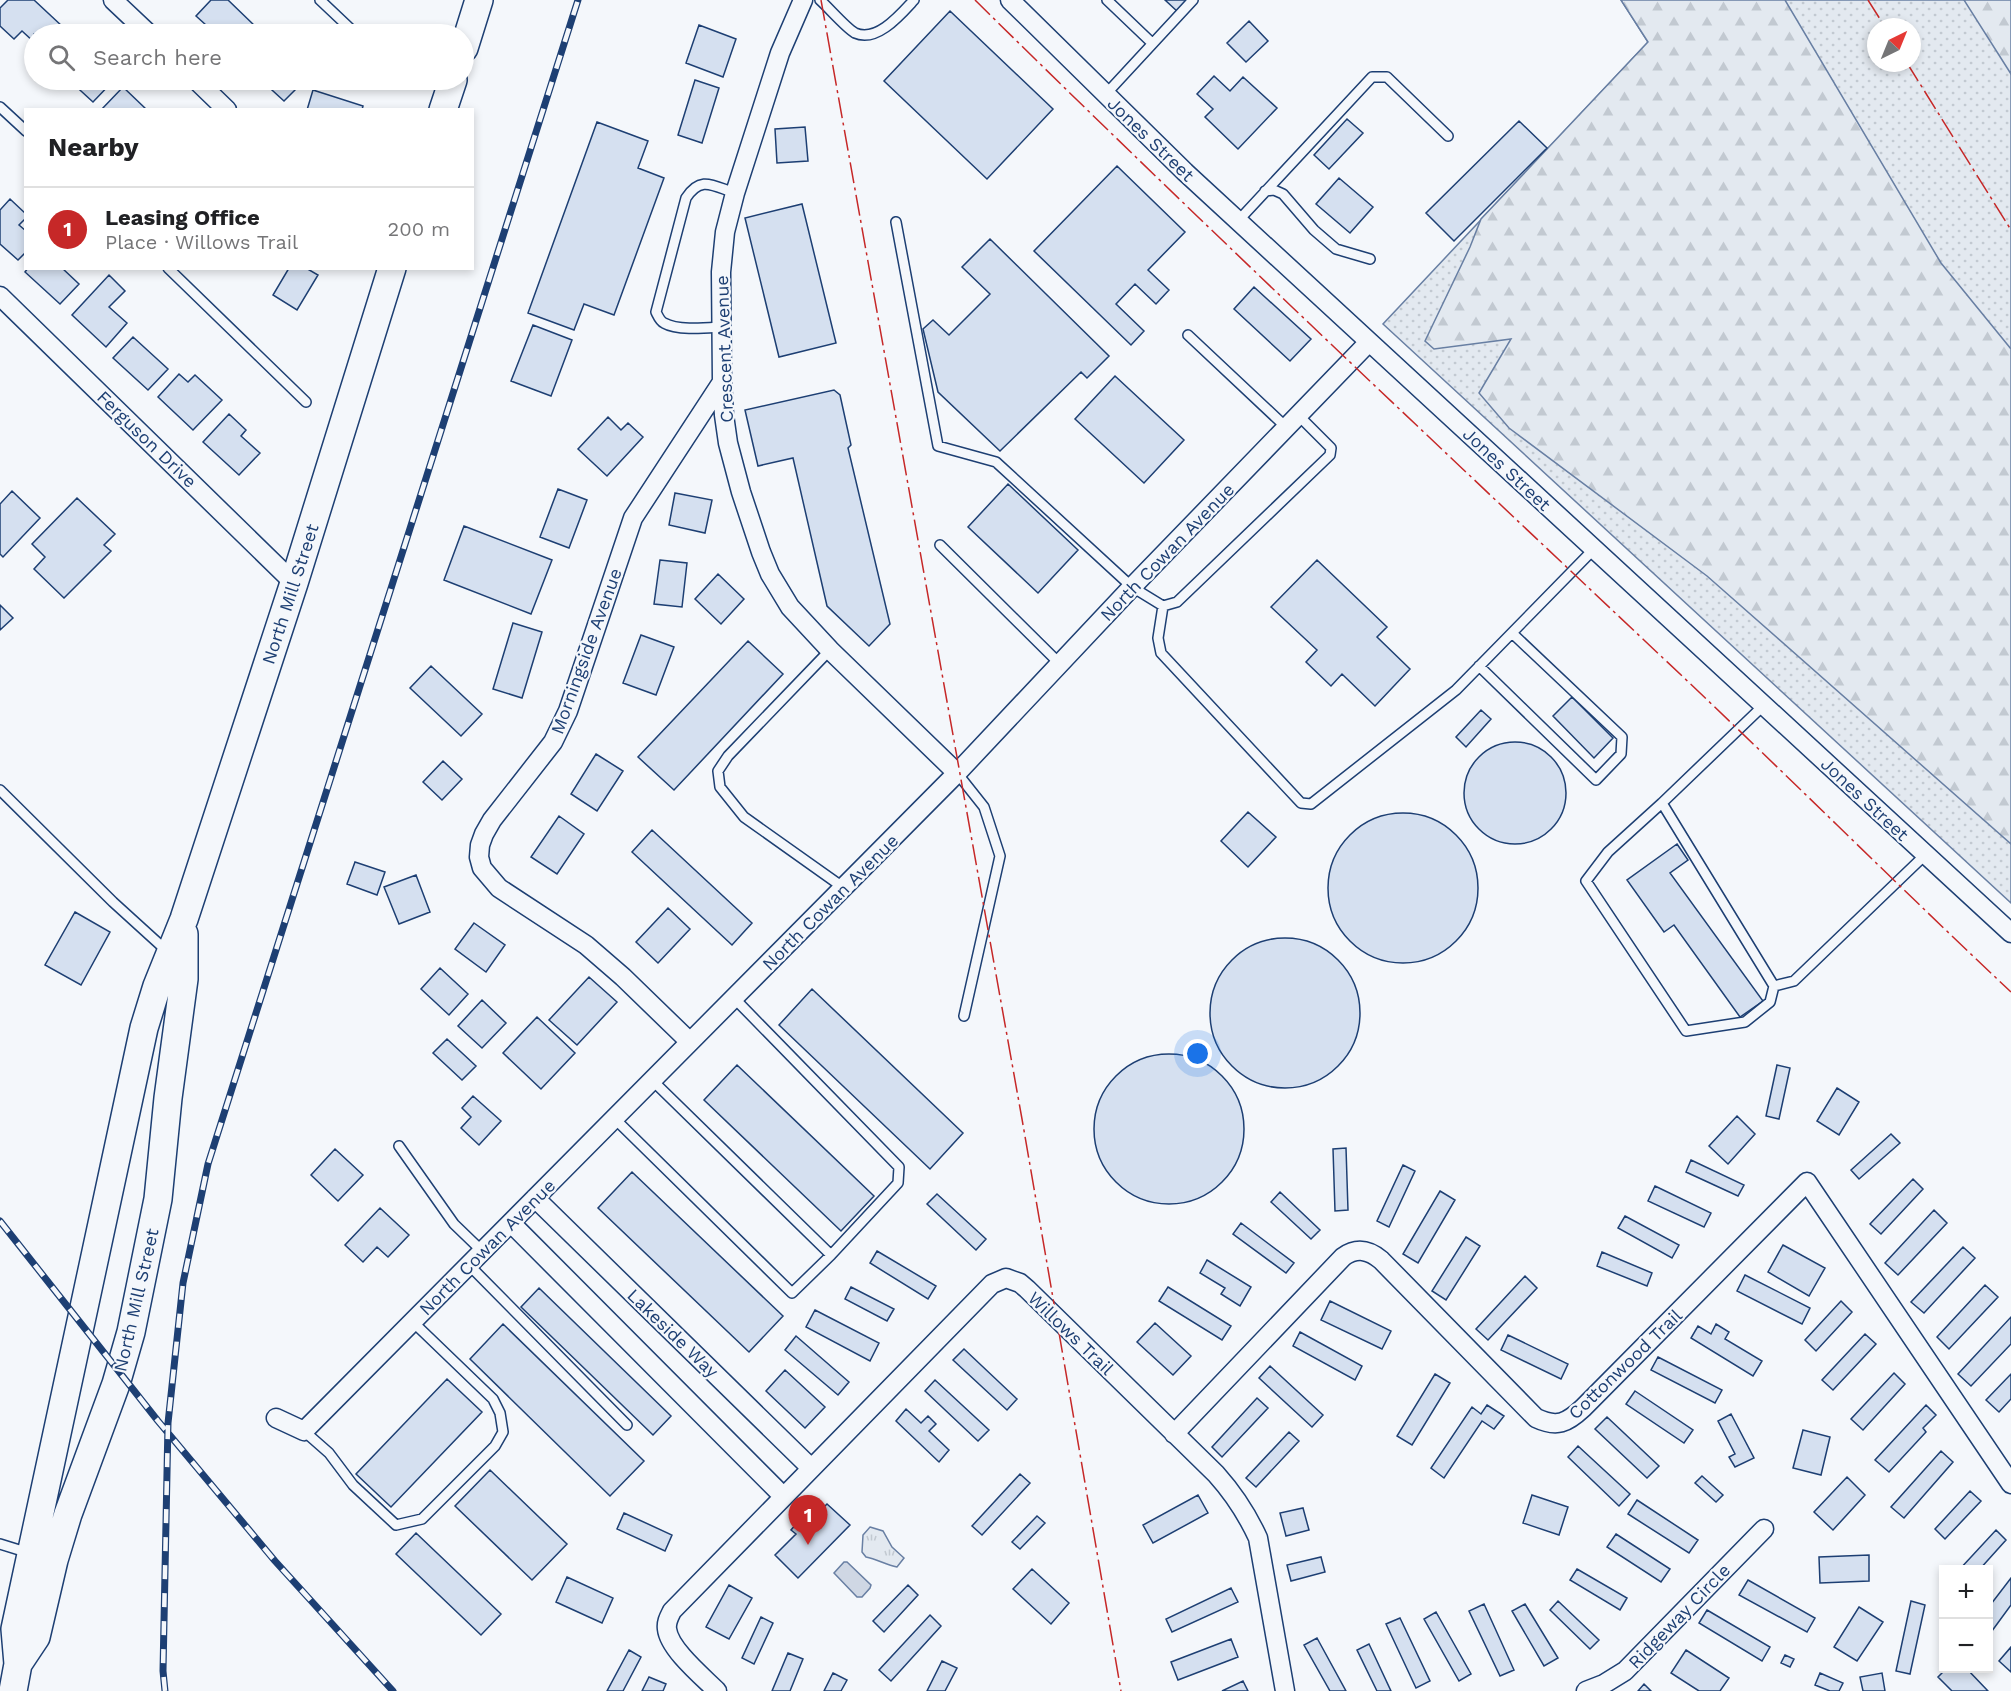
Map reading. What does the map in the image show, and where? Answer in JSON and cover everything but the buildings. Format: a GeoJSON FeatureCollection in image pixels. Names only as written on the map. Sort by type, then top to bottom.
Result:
{"type":"FeatureCollection","features":[{"type":"Feature","properties":{"kind":"main road"},"geometry":{"type":"LineString","coordinates":[[472,24],[479,0]]}},
{"type":"Feature","properties":{"kind":"main road"},"geometry":{"type":"LineString","coordinates":[[444,108],[450,90]]}},
{"type":"Feature","properties":{"kind":"main road","name":"North Mill Street"},"geometry":{"type":"LineString","coordinates":[[13,1691],[18,1664],[15,1629],[144,1028],[157,986],[184,919],[294,583],[391,270]]}},
{"type":"Feature","properties":{"kind":"main road","name":"North Mill Street"},"geometry":{"type":"LineString","coordinates":[[18,1664],[36,1637],[54,1560],[68,1514],[116,1384],[136,1312],[158,1199],[168,1098],[184,979],[184,919]]}},
{"type":"Feature","properties":{"kind":"street"},"geometry":{"type":"LineString","coordinates":[[113,0],[138,24]]}},
{"type":"Feature","properties":{"kind":"street","name":"Crescent Avenue"},"geometry":{"type":"LineString","coordinates":[[803,0],[780,53],[735,193],[725,232],[721,272],[721,327],[722,382],[728,443],[761,552],[770,574],[790,607],[830,650],[957,773]]}},
{"type":"Feature","properties":{"kind":"street","name":"Jones Street"},"geometry":{"type":"LineString","coordinates":[[1013,1],[1185,172],[2011,933]]}},
{"type":"Feature","properties":{"kind":"street"},"geometry":{"type":"LineString","coordinates":[[206,90],[225,108]]}},
{"type":"Feature","properties":{"kind":"street","name":"Ferguson Drive"},"geometry":{"type":"LineString","coordinates":[[0,296],[294,583]]}},
{"type":"Feature","properties":{"kind":"street","name":"North Cowan Avenue"},"geometry":{"type":"LineString","coordinates":[[304,1431],[957,773],[1132,587],[1369,342]]}},
{"type":"Feature","properties":{"kind":"street","name":"Morningside Avenue"},"geometry":{"type":"LineString","coordinates":[[690,1042],[623,977],[586,945],[500,888],[482,868],[479,857],[480,845],[492,820],[543,756],[561,727],[633,518],[722,382]]}},
{"type":"Feature","properties":{"kind":"street","name":"Cottonwood Trail"},"geometry":{"type":"LineString","coordinates":[[1174,1434],[1344,1257],[1358,1250],[1373,1254],[1381,1260],[1527,1411],[1544,1422],[1567,1421],[1584,1408],[1807,1182],[2011,1484]]}},
{"type":"Feature","properties":{"kind":"street","name":"Lakeside Way"},"geometry":{"type":"LineString","coordinates":[[535,1198],[811,1467]]}},
{"type":"Feature","properties":{"kind":"street","name":"Lakeside Way"},"geometry":{"type":"LineString","coordinates":[[511,1223],[783,1496]]}},
{"type":"Feature","properties":{"kind":"street","name":"Willows Trail"},"geometry":{"type":"LineString","coordinates":[[717,1691],[680,1653],[669,1638],[666,1629],[672,1611],[992,1284],[1005,1278],[1012,1279],[1028,1289],[1226,1485],[1251,1523],[1262,1556],[1285,1691]]}},
{"type":"Feature","properties":{"kind":"street"},"geometry":{"type":"LineString","coordinates":[[276,1418],[304,1431]]}},
{"type":"Feature","properties":{"kind":"street","name":"Ridgeway Circle"},"geometry":{"type":"LineString","coordinates":[[1586,1691],[1604,1684],[1625,1671],[1764,1529]]}},
{"type":"Feature","properties":{"kind":"lane"},"geometry":{"type":"LineString","coordinates":[[320,0],[345,24]]}},
{"type":"Feature","properties":{"kind":"lane"},"geometry":{"type":"LineString","coordinates":[[820,0],[855,33],[868,35],[879,32],[914,0]]}},
{"type":"Feature","properties":{"kind":"lane"},"geometry":{"type":"LineString","coordinates":[[1107,0],[1152,43]]}},
{"type":"Feature","properties":{"kind":"lane"},"geometry":{"type":"LineString","coordinates":[[1106,94],[1193,0]]}},
{"type":"Feature","properties":{"kind":"lane"},"geometry":{"type":"LineString","coordinates":[[1238,221],[1372,77],[1387,77],[1448,136]]}},
{"type":"Feature","properties":{"kind":"lane"},"geometry":{"type":"LineString","coordinates":[[0,107],[24,129]]}},
{"type":"Feature","properties":{"kind":"lane"},"geometry":{"type":"LineString","coordinates":[[721,327],[671,326],[662,323],[656,312],[686,198],[691,189],[705,183],[735,193]]}},
{"type":"Feature","properties":{"kind":"lane"},"geometry":{"type":"LineString","coordinates":[[1265,191],[1275,190],[1283,194],[1314,230],[1336,249],[1370,259]]}},
{"type":"Feature","properties":{"kind":"lane"},"geometry":{"type":"LineString","coordinates":[[896,222],[938,446],[996,462],[1132,587],[1163,606],[1177,602],[1330,455],[1330,448],[1294,422],[1188,335]]}},
{"type":"Feature","properties":{"kind":"lane"},"geometry":{"type":"LineString","coordinates":[[170,270],[306,402]]}},
{"type":"Feature","properties":{"kind":"lane"},"geometry":{"type":"LineString","coordinates":[[940,545],[1060,664]]}},
{"type":"Feature","properties":{"kind":"lane"},"geometry":{"type":"LineString","coordinates":[[1163,606],[1158,638],[1161,652],[1301,802],[1311,804],[1456,690],[1594,549]]}},
{"type":"Feature","properties":{"kind":"lane"},"geometry":{"type":"LineString","coordinates":[[1479,666],[1596,780],[1621,754],[1622,738],[1512,633]]}},
{"type":"Feature","properties":{"kind":"lane"},"geometry":{"type":"LineString","coordinates":[[830,650],[728,756],[718,771],[720,787],[744,817],[844,888]]}},
{"type":"Feature","properties":{"kind":"lane"},"geometry":{"type":"LineString","coordinates":[[1662,803],[1774,986],[1770,1002],[1745,1022],[1686,1031],[1586,881],[1608,852],[1764,705]]}},
{"type":"Feature","properties":{"kind":"lane"},"geometry":{"type":"LineString","coordinates":[[957,773],[984,807],[1000,856],[964,1016]]}},
{"type":"Feature","properties":{"kind":"lane"},"geometry":{"type":"LineString","coordinates":[[0,790],[113,902],[170,954]]}},
{"type":"Feature","properties":{"kind":"lane"},"geometry":{"type":"LineString","coordinates":[[1774,986],[1794,981],[1925,855]]}},
{"type":"Feature","properties":{"kind":"lane"},"geometry":{"type":"LineString","coordinates":[[614,1118],[792,1293],[831,1255],[898,1183],[899,1167],[734,998]]}},
{"type":"Feature","properties":{"kind":"lane"},"geometry":{"type":"LineString","coordinates":[[652,1080],[831,1255]]}},
{"type":"Feature","properties":{"kind":"lane"},"geometry":{"type":"LineString","coordinates":[[399,1146],[454,1224],[483,1252]]}},
{"type":"Feature","properties":{"kind":"lane"},"geometry":{"type":"LineString","coordinates":[[469,1266],[627,1425]]}},
{"type":"Feature","properties":{"kind":"lane"},"geometry":{"type":"LineString","coordinates":[[304,1431],[328,1453],[353,1485],[396,1525],[422,1519],[495,1446],[503,1432],[500,1413],[493,1399],[413,1322]]}},
{"type":"Feature","properties":{"kind":"lane"},"geometry":{"type":"LineString","coordinates":[[0,1544],[31,1553]]}},
{"type":"Feature","properties":{"kind":"green space"},"geometry":{"type":"Polygon","coordinates":[[[1621,0],[2011,0],[2011,903],[1383,324],[1648,42],[1621,0]]]}},
{"type":"Feature","properties":{"kind":"green space"},"geometry":{"type":"Polygon","coordinates":[[[1621,0],[1785,0],[1941,263],[2011,349],[2011,844],[1707,576],[1509,428],[1479,393],[1511,339],[1434,349],[1425,341],[1481,219],[1648,42],[1621,0]]]}},
{"type":"Feature","properties":{"kind":"green space"},"geometry":{"type":"Polygon","coordinates":[[[1964,0],[2011,0],[2011,74],[1964,0]]]}},
{"type":"Feature","properties":{"kind":"green space"},"geometry":{"type":"Polygon","coordinates":[[[870,1527],[883,1531],[892,1547],[904,1558],[897,1567],[866,1557],[862,1552],[863,1535],[870,1527]]]}},
{"type":"Feature","properties":{"kind":"shaded area"},"geometry":{"type":"Polygon","coordinates":[[[844,1562],[847,1562],[871,1585],[862,1597],[857,1597],[834,1573],[844,1562]]]}},
{"type":"Feature","properties":{"kind":"railway"},"geometry":{"type":"LineString","coordinates":[[165,1691],[163,1671],[168,1423],[183,1283],[208,1164],[578,0]]}},
{"type":"Feature","properties":{"kind":"railway"},"geometry":{"type":"LineString","coordinates":[[0,1221],[158,1421],[275,1561],[393,1691]]}},
{"type":"Feature","properties":{"kind":"power"},"geometry":{"type":"LineString","coordinates":[[821,0],[1022,1119],[1121,1691]]}},
{"type":"Feature","properties":{"kind":"power"},"geometry":{"type":"LineString","coordinates":[[975,0],[1231,249],[1707,699],[2011,992]]}},
{"type":"Feature","properties":{"kind":"power"},"geometry":{"type":"LineString","coordinates":[[1868,0],[1879,18]]}},
{"type":"Feature","properties":{"kind":"power"},"geometry":{"type":"LineString","coordinates":[[1913,72],[2011,230]]}},
{"type":"Feature","properties":{"kind":"place","name":"Leasing Office"},"geometry":{"type":"Point","coordinates":[808,1545]}}]}
